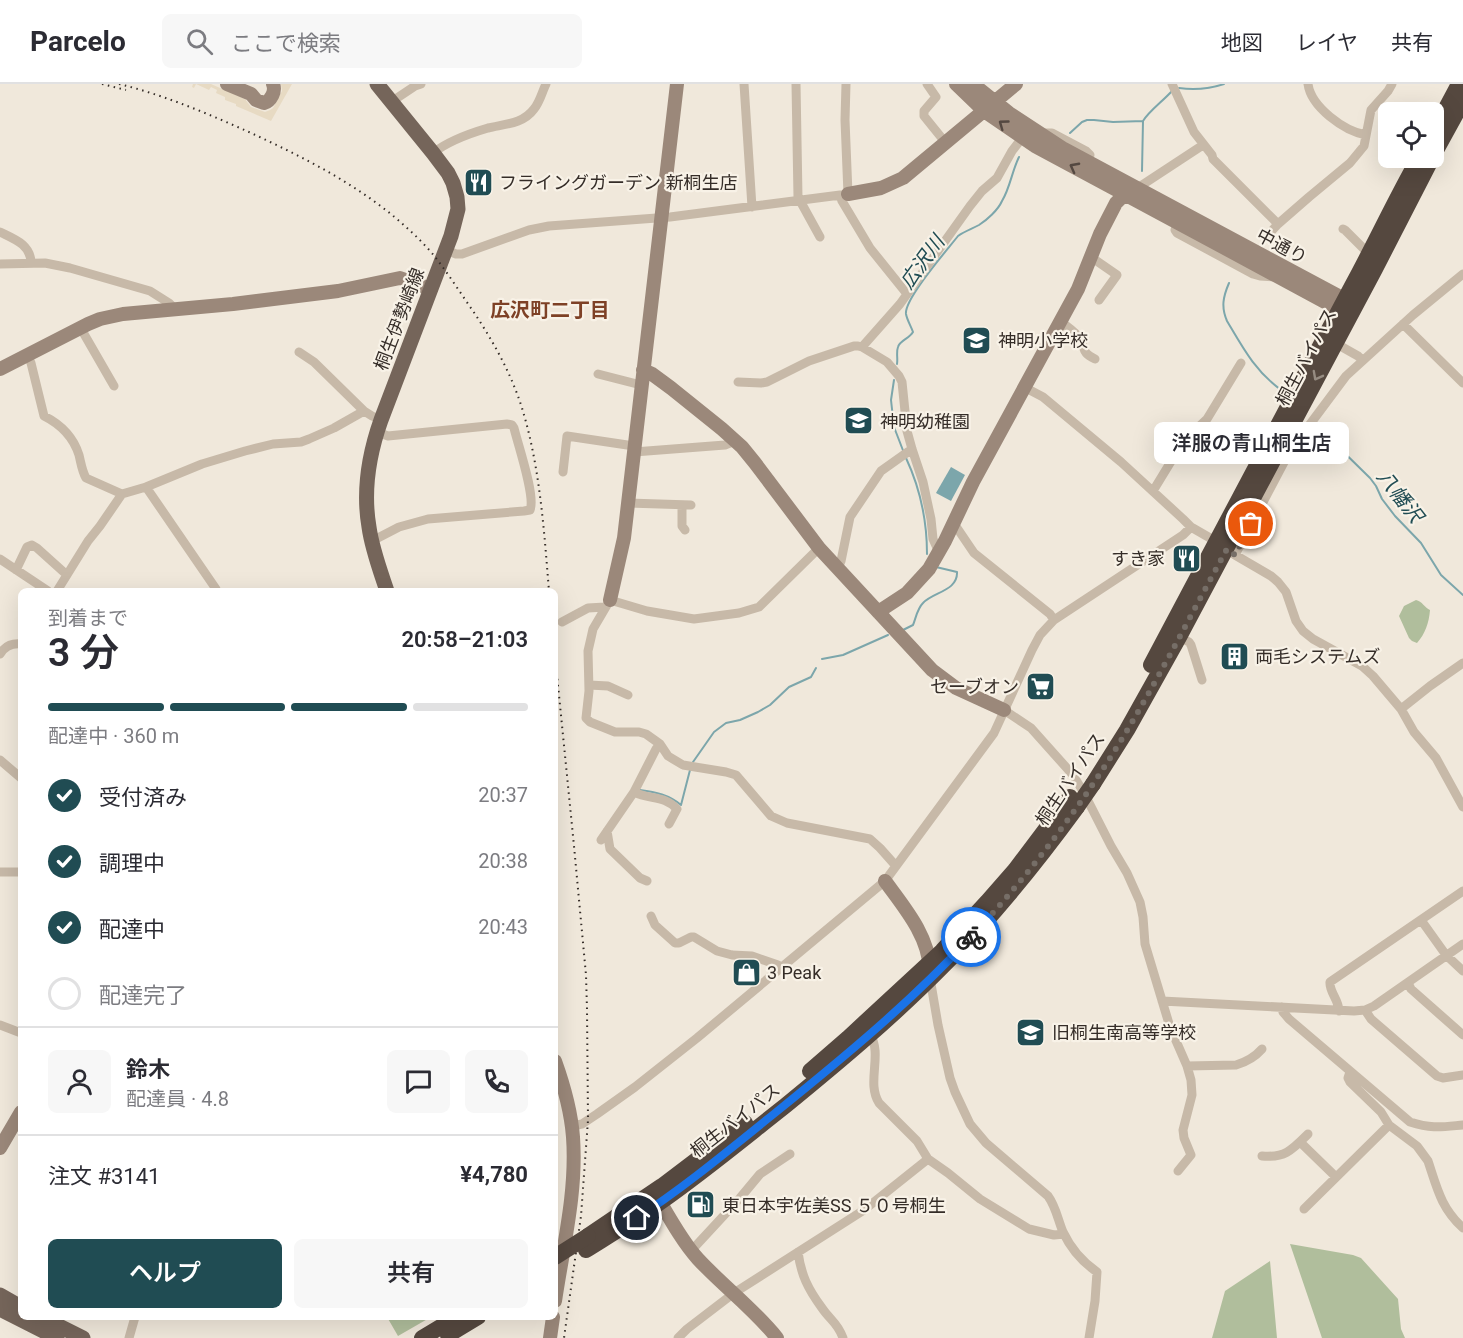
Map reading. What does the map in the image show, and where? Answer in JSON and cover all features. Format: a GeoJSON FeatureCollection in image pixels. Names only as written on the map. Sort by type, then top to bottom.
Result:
{"type":"FeatureCollection","features":[{"type":"Feature","properties":{"kind":"highway"},"geometry":{"type":"LineString","coordinates":[[1444,112],[1459,84]]}},
{"type":"Feature","properties":{"kind":"highway","name":"桐生バイパス"},"geometry":{"type":"LineString","coordinates":[[1444,136],[1463,101]]}},
{"type":"Feature","properties":{"kind":"highway","name":"桐生バイパス"},"geometry":{"type":"LineString","coordinates":[[657,1197],[930,970],[945,965],[1033,866],[1073,802],[1127,730],[1179,637],[1335,343],[1345,306],[1370,251],[1413,168]]}},
{"type":"Feature","properties":{"kind":"highway","name":"桐生バイパス"},"geometry":{"type":"LineString","coordinates":[[1090,779],[1137,690],[1226,549],[1277,427],[1300,381],[1426,168]]}},
{"type":"Feature","properties":{"kind":"highway","name":"桐生バイパス"},"geometry":{"type":"LineString","coordinates":[[558,1267],[587,1243],[738,1143],[870,1034],[930,970]]}},
{"type":"Feature","properties":{"kind":"highway","name":"桐生バイパス"},"geometry":{"type":"LineString","coordinates":[[558,1256],[587,1243]]}},
{"type":"Feature","properties":{"kind":"highway"},"geometry":{"type":"LineString","coordinates":[[422,1338],[471,1320]]}},
{"type":"Feature","properties":{"kind":"highway"},"geometry":{"type":"LineString","coordinates":[[410,1338],[423,1330],[447,1330]]}},
{"type":"Feature","properties":{"kind":"main road","name":"桐生伊勢崎線"},"geometry":{"type":"LineString","coordinates":[[377,84],[448,173],[457,197],[457,216],[446,250],[374,443],[367,485],[367,514],[372,541],[386,588]]}},
{"type":"Feature","properties":{"kind":"main road"},"geometry":{"type":"LineString","coordinates":[[0,1295],[18,1305]]}},
{"type":"Feature","properties":{"kind":"main road"},"geometry":{"type":"LineString","coordinates":[[0,1309],[18,1318]]}},
{"type":"Feature","properties":{"kind":"main road"},"geometry":{"type":"LineString","coordinates":[[22,1320],[57,1338]]}},
{"type":"Feature","properties":{"kind":"main road"},"geometry":{"type":"LineString","coordinates":[[47,1320],[83,1338]]}},
{"type":"Feature","properties":{"kind":"street"},"geometry":{"type":"LineString","coordinates":[[227,84],[251,94],[264,103],[274,92],[273,84]]}},
{"type":"Feature","properties":{"kind":"street"},"geometry":{"type":"LineString","coordinates":[[391,102],[421,84]]}},
{"type":"Feature","properties":{"kind":"street"},"geometry":{"type":"LineString","coordinates":[[433,153],[476,133],[523,119],[534,109],[546,84]]}},
{"type":"Feature","properties":{"kind":"street"},"geometry":{"type":"LineString","coordinates":[[677,84],[624,538],[607,604],[593,629],[588,651],[587,720],[615,732],[646,734],[660,744],[668,756],[683,765],[736,775],[771,816],[787,823],[870,839],[896,866]]}},
{"type":"Feature","properties":{"kind":"street"},"geometry":{"type":"LineString","coordinates":[[744,84],[752,207]]}},
{"type":"Feature","properties":{"kind":"street"},"geometry":{"type":"LineString","coordinates":[[796,84],[797,194],[820,237]]}},
{"type":"Feature","properties":{"kind":"street"},"geometry":{"type":"LineString","coordinates":[[846,84],[846,143],[842,201],[870,248],[906,294]]}},
{"type":"Feature","properties":{"kind":"street"},"geometry":{"type":"LineString","coordinates":[[927,84],[936,97],[924,111],[924,116],[945,142]]}},
{"type":"Feature","properties":{"kind":"street","name":"中通り"},"geometry":{"type":"LineString","coordinates":[[956,84],[989,106],[1088,163],[1177,222],[1280,276],[1345,306]]}},
{"type":"Feature","properties":{"kind":"street","name":"中通り"},"geometry":{"type":"LineString","coordinates":[[974,84],[989,106]]}},
{"type":"Feature","properties":{"kind":"street"},"geometry":{"type":"LineString","coordinates":[[446,250],[462,254],[529,230],[549,226],[662,218],[875,190],[910,173],[1016,84]]}},
{"type":"Feature","properties":{"kind":"street"},"geometry":{"type":"LineString","coordinates":[[1172,84],[1194,132],[1203,145],[1219,166],[1278,224]]}},
{"type":"Feature","properties":{"kind":"street"},"geometry":{"type":"LineString","coordinates":[[1308,84],[1313,99],[1320,108],[1343,126],[1366,135]]}},
{"type":"Feature","properties":{"kind":"street"},"geometry":{"type":"LineString","coordinates":[[1268,236],[1278,224],[1354,159],[1364,146],[1371,110],[1392,84]]}},
{"type":"Feature","properties":{"kind":"street"},"geometry":{"type":"LineString","coordinates":[[989,106],[1022,138],[1059,160],[1131,192]]}},
{"type":"Feature","properties":{"kind":"street"},"geometry":{"type":"LineString","coordinates":[[862,347],[891,315],[970,206],[997,177],[1022,138]]}},
{"type":"Feature","properties":{"kind":"street"},"geometry":{"type":"LineString","coordinates":[[878,612],[915,586],[940,550],[973,482],[1078,288],[1100,234],[1116,203],[1203,145]]}},
{"type":"Feature","properties":{"kind":"street","name":"中通り"},"geometry":{"type":"LineString","coordinates":[[1131,192],[1345,306]]}},
{"type":"Feature","properties":{"kind":"street"},"geometry":{"type":"LineString","coordinates":[[1343,229],[1364,249],[1370,251]]}},
{"type":"Feature","properties":{"kind":"street"},"geometry":{"type":"LineString","coordinates":[[0,232],[24,245],[29,252],[31,262]]}},
{"type":"Feature","properties":{"kind":"street"},"geometry":{"type":"LineString","coordinates":[[1091,257],[1117,275],[1099,300]]}},
{"type":"Feature","properties":{"kind":"street"},"geometry":{"type":"LineString","coordinates":[[0,264],[31,262],[63,266],[140,288],[159,296],[175,309]]}},
{"type":"Feature","properties":{"kind":"street"},"geometry":{"type":"LineString","coordinates":[[1226,549],[1284,462],[1346,376],[1463,274]]}},
{"type":"Feature","properties":{"kind":"street"},"geometry":{"type":"LineString","coordinates":[[0,369],[80,327],[100,319],[123,314],[338,291],[400,278],[431,289]]}},
{"type":"Feature","properties":{"kind":"street"},"geometry":{"type":"LineString","coordinates":[[1060,321],[1080,338],[1083,350],[1095,359]]}},
{"type":"Feature","properties":{"kind":"street"},"geometry":{"type":"LineString","coordinates":[[1404,324],[1463,383]]}},
{"type":"Feature","properties":{"kind":"street"},"geometry":{"type":"LineString","coordinates":[[80,327],[114,386]]}},
{"type":"Feature","properties":{"kind":"street"},"geometry":{"type":"LineString","coordinates":[[1335,343],[1362,360]]}},
{"type":"Feature","properties":{"kind":"street"},"geometry":{"type":"LineString","coordinates":[[738,382],[761,383],[812,360],[854,346],[862,347],[887,362],[900,376],[907,430],[906,452],[923,482],[933,538],[940,550]]}},
{"type":"Feature","properties":{"kind":"street"},"geometry":{"type":"LineString","coordinates":[[299,352],[314,362],[372,416],[388,436],[512,425],[528,483],[532,506],[530,510],[428,519],[399,527],[372,541]]}},
{"type":"Feature","properties":{"kind":"street"},"geometry":{"type":"LineString","coordinates":[[27,354],[44,416],[58,424],[71,438],[86,478],[122,494]]}},
{"type":"Feature","properties":{"kind":"street"},"geometry":{"type":"LineString","coordinates":[[1153,491],[1182,445],[1208,419],[1241,363]]}},
{"type":"Feature","properties":{"kind":"street"},"geometry":{"type":"LineString","coordinates":[[643,370],[671,388],[735,441],[751,458],[819,548],[926,664],[959,690],[1004,710],[1031,729],[1072,775],[1127,873],[1142,910],[1145,944],[1170,1028],[1191,1080],[1192,1095],[1183,1134],[1191,1155],[1178,1171]]}},
{"type":"Feature","properties":{"kind":"street"},"geometry":{"type":"LineString","coordinates":[[598,374],[641,385]]}},
{"type":"Feature","properties":{"kind":"street"},"geometry":{"type":"LineString","coordinates":[[1024,387],[1043,397],[1121,462],[1191,527],[1278,582],[1287,592],[1296,621],[1303,631],[1362,666],[1401,709],[1414,732],[1436,758],[1463,807]]}},
{"type":"Feature","properties":{"kind":"street"},"geometry":{"type":"LineString","coordinates":[[59,588],[88,541],[122,494],[146,487],[202,464],[245,451],[309,439],[364,411]]}},
{"type":"Feature","properties":{"kind":"street"},"geometry":{"type":"LineString","coordinates":[[562,472],[567,436],[634,449],[725,445],[735,441]]}},
{"type":"Feature","properties":{"kind":"street"},"geometry":{"type":"LineString","coordinates":[[838,568],[850,517],[880,471],[906,452]]}},
{"type":"Feature","properties":{"kind":"street"},"geometry":{"type":"LineString","coordinates":[[146,487],[215,588]]}},
{"type":"Feature","properties":{"kind":"street"},"geometry":{"type":"LineString","coordinates":[[628,503],[686,505],[682,526],[685,530]]}},
{"type":"Feature","properties":{"kind":"street"},"geometry":{"type":"LineString","coordinates":[[953,522],[974,553],[1050,614],[1054,620]]}},
{"type":"Feature","properties":{"kind":"street"},"geometry":{"type":"LineString","coordinates":[[572,1126],[588,1120],[635,1087],[885,881],[990,740],[1040,635],[1054,620],[1184,535],[1191,527]]}},
{"type":"Feature","properties":{"kind":"street"},"geometry":{"type":"LineString","coordinates":[[0,574],[27,547],[32,545],[67,575]]}},
{"type":"Feature","properties":{"kind":"street"},"geometry":{"type":"LineString","coordinates":[[562,622],[588,608],[607,604],[694,619],[739,613],[759,607],[819,548]]}},
{"type":"Feature","properties":{"kind":"street"},"geometry":{"type":"LineString","coordinates":[[8,565],[43,588]]}},
{"type":"Feature","properties":{"kind":"street"},"geometry":{"type":"LineString","coordinates":[[1179,637],[1191,645],[1202,680]]}},
{"type":"Feature","properties":{"kind":"street"},"geometry":{"type":"LineString","coordinates":[[1,651],[11,645],[18,644]]}},
{"type":"Feature","properties":{"kind":"street"},"geometry":{"type":"LineString","coordinates":[[1401,709],[1430,686],[1461,666]]}},
{"type":"Feature","properties":{"kind":"street"},"geometry":{"type":"LineString","coordinates":[[589,685],[608,686],[628,695]]}},
{"type":"Feature","properties":{"kind":"street"},"geometry":{"type":"LineString","coordinates":[[647,882],[610,849],[604,836],[634,792],[660,744]]}},
{"type":"Feature","properties":{"kind":"street"},"geometry":{"type":"LineString","coordinates":[[0,760],[18,775]]}},
{"type":"Feature","properties":{"kind":"street"},"geometry":{"type":"LineString","coordinates":[[634,792],[664,799],[674,805],[677,809],[669,824]]}},
{"type":"Feature","properties":{"kind":"street"},"geometry":{"type":"LineString","coordinates":[[0,872],[18,872]]}},
{"type":"Feature","properties":{"kind":"street"},"geometry":{"type":"LineString","coordinates":[[885,881],[921,934],[927,951],[938,1025],[950,1078],[970,1124],[986,1143],[1048,1197],[1064,1234],[1078,1258],[1096,1272],[1095,1301],[1089,1338]]}},
{"type":"Feature","properties":{"kind":"street"},"geometry":{"type":"LineString","coordinates":[[1340,1011],[1330,982],[1463,891]]}},
{"type":"Feature","properties":{"kind":"street"},"geometry":{"type":"LineString","coordinates":[[651,916],[655,925],[675,943],[694,937],[717,951],[732,955],[752,956],[782,968]]}},
{"type":"Feature","properties":{"kind":"street"},"geometry":{"type":"LineString","coordinates":[[1421,920],[1446,955],[1463,971]]}},
{"type":"Feature","properties":{"kind":"street"},"geometry":{"type":"LineString","coordinates":[[1162,1001],[1340,1011],[1365,1010],[1463,944]]}},
{"type":"Feature","properties":{"kind":"street"},"geometry":{"type":"LineString","coordinates":[[1408,983],[1411,990],[1463,1035]]}},
{"type":"Feature","properties":{"kind":"street"},"geometry":{"type":"LineString","coordinates":[[1282,1007],[1289,1019],[1410,1122],[1426,1127],[1442,1128],[1463,1125]]}},
{"type":"Feature","properties":{"kind":"street"},"geometry":{"type":"LineString","coordinates":[[1365,1010],[1371,1019],[1437,1076],[1443,1078],[1463,1075]]}},
{"type":"Feature","properties":{"kind":"street"},"geometry":{"type":"LineString","coordinates":[[0,1024],[18,1032]]}},
{"type":"Feature","properties":{"kind":"street"},"geometry":{"type":"LineString","coordinates":[[870,1034],[875,1048],[873,1087],[875,1098],[918,1141],[928,1159],[980,1198],[1029,1229],[1054,1235],[1064,1234]]}},
{"type":"Feature","properties":{"kind":"street"},"geometry":{"type":"LineString","coordinates":[[1187,1066],[1236,1065],[1244,1063],[1262,1049]]}},
{"type":"Feature","properties":{"kind":"street"},"geometry":{"type":"LineString","coordinates":[[558,1071],[569,1106],[574,1149],[573,1177],[563,1228],[558,1274]]}},
{"type":"Feature","properties":{"kind":"street"},"geometry":{"type":"LineString","coordinates":[[1350,1072],[1348,1078],[1350,1082],[1381,1112],[1389,1125],[1417,1146],[1426,1156],[1439,1196],[1463,1228]]}},
{"type":"Feature","properties":{"kind":"street"},"geometry":{"type":"LineString","coordinates":[[0,1148],[18,1117]]}},
{"type":"Feature","properties":{"kind":"street"},"geometry":{"type":"LineString","coordinates":[[1304,1209],[1389,1125]]}},
{"type":"Feature","properties":{"kind":"street"},"geometry":{"type":"LineString","coordinates":[[1262,1156],[1284,1154],[1308,1134]]}},
{"type":"Feature","properties":{"kind":"street"},"geometry":{"type":"LineString","coordinates":[[1300,1142],[1335,1177]]}},
{"type":"Feature","properties":{"kind":"street"},"geometry":{"type":"LineString","coordinates":[[691,1251],[760,1174],[789,1154]]}},
{"type":"Feature","properties":{"kind":"street"},"geometry":{"type":"LineString","coordinates":[[678,1338],[734,1293],[864,1210],[928,1159]]}},
{"type":"Feature","properties":{"kind":"street"},"geometry":{"type":"LineString","coordinates":[[657,1197],[691,1251],[777,1338]]}},
{"type":"Feature","properties":{"kind":"street"},"geometry":{"type":"LineString","coordinates":[[798,1252],[805,1282],[821,1307],[839,1326],[843,1338]]}},
{"type":"Feature","properties":{"kind":"street"},"geometry":{"type":"LineString","coordinates":[[129,1338],[134,1320]]}},
{"type":"Feature","properties":{"kind":"street"},"geometry":{"type":"LineString","coordinates":[[550,1338],[553,1320]]}},
{"type":"Feature","properties":{"kind":"green space"},"geometry":{"type":"Polygon","coordinates":[[[1416,600],[1430,610],[1426,628],[1417,643],[1409,638],[1399,616],[1404,606],[1416,600]]]}},
{"type":"Feature","properties":{"kind":"green space"},"geometry":{"type":"Polygon","coordinates":[[[1290,1244],[1361,1258],[1398,1299],[1401,1329],[1405,1338],[1322,1338],[1290,1244]]]}},
{"type":"Feature","properties":{"kind":"green space"},"geometry":{"type":"Polygon","coordinates":[[[1270,1261],[1277,1338],[1212,1338],[1225,1291],[1270,1261]]]}},
{"type":"Feature","properties":{"kind":"green space"},"geometry":{"type":"Polygon","coordinates":[[[389,1320],[426,1320],[398,1336],[389,1320]]]}},
{"type":"Feature","properties":{"kind":"shaded area"},"geometry":{"type":"Polygon","coordinates":[[[196,84],[211,84],[245,99],[251,107],[265,112],[273,108],[282,91],[281,84],[292,84],[271,121],[225,100],[225,97],[216,93],[217,90],[211,87],[209,90],[196,84]]]}},
{"type":"Feature","properties":{"kind":"water"},"geometry":{"type":"Polygon","coordinates":[[[951,467],[965,475],[951,501],[936,493],[951,467]]]}},
{"type":"Feature","properties":{"kind":"waterway","name":"広沢川"},"geometry":{"type":"LineString","coordinates":[[1179,88],[1202,89],[1224,84]]}},
{"type":"Feature","properties":{"kind":"waterway","name":"広沢川"},"geometry":{"type":"LineString","coordinates":[[1143,121],[1172,91]]}},
{"type":"Feature","properties":{"kind":"waterway","name":"広沢川"},"geometry":{"type":"LineString","coordinates":[[1070,133],[1087,120],[1143,121]]}},
{"type":"Feature","properties":{"kind":"waterway","name":"八幡沢"},"geometry":{"type":"LineString","coordinates":[[1142,171],[1143,121]]}},
{"type":"Feature","properties":{"kind":"waterway","name":"広沢川"},"geometry":{"type":"LineString","coordinates":[[897,364],[899,345],[913,332],[906,314],[912,297],[958,236],[982,223],[998,208],[1005,196],[1019,157]]}},
{"type":"Feature","properties":{"kind":"waterway","name":"八幡沢"},"geometry":{"type":"LineString","coordinates":[[1229,283],[1224,302],[1227,321],[1257,367],[1281,390]]}},
{"type":"Feature","properties":{"kind":"waterway","name":"広沢川"},"geometry":{"type":"LineString","coordinates":[[894,380],[891,400],[894,427],[904,453]]}},
{"type":"Feature","properties":{"kind":"waterway","name":"八幡沢"},"geometry":{"type":"LineString","coordinates":[[1315,424],[1370,478],[1395,516],[1421,543],[1441,575],[1463,595]]}},
{"type":"Feature","properties":{"kind":"waterway","name":"広沢川"},"geometry":{"type":"LineString","coordinates":[[906,458],[922,505],[927,554]]}},
{"type":"Feature","properties":{"kind":"waterway","name":"広沢川"},"geometry":{"type":"LineString","coordinates":[[903,630],[913,625],[918,611],[927,599],[954,583],[957,572],[936,567]]}},
{"type":"Feature","properties":{"kind":"waterway","name":"広沢川"},"geometry":{"type":"LineString","coordinates":[[822,659],[843,655],[888,635]]}},
{"type":"Feature","properties":{"kind":"waterway"},"geometry":{"type":"LineString","coordinates":[[693,762],[714,732],[726,723],[740,720],[770,705],[789,687],[811,677],[816,668]]}},
{"type":"Feature","properties":{"kind":"waterway"},"geometry":{"type":"LineString","coordinates":[[640,790],[662,794],[681,805],[690,770]]}},
{"type":"Feature","properties":{"kind":"railway"},"geometry":{"type":"LineString","coordinates":[[102,84],[126,90]]}},
{"type":"Feature","properties":{"kind":"railway"},"geometry":{"type":"LineString","coordinates":[[119,84],[203,112],[324,169],[391,214],[431,252],[488,334],[518,395],[537,476],[549,588]]}},
{"type":"Feature","properties":{"kind":"railway"},"geometry":{"type":"LineString","coordinates":[[558,685],[586,975],[587,1009],[588,1120],[581,1216],[564,1338]]}},
{"type":"Feature","properties":{"kind":"way so far"},"geometry":{"type":"LineString","coordinates":[[971,937],[1052,842],[1093,784],[1127,730],[1227,549],[1235,555],[1251,524]]}},
{"type":"Feature","properties":{"kind":"place","name":"フライングガーデン 新桐生店"},"geometry":{"type":"Point","coordinates":[478,182]}},
{"type":"Feature","properties":{"kind":"place","name":"神明小学校"},"geometry":{"type":"Point","coordinates":[977,340]}},
{"type":"Feature","properties":{"kind":"place","name":"神明幼稚園"},"geometry":{"type":"Point","coordinates":[859,421]}},
{"type":"Feature","properties":{"kind":"place","name":"洋服の青山桐生店"},"geometry":{"type":"Point","coordinates":[1251,524]}},
{"type":"Feature","properties":{"kind":"place","name":"すき家"},"geometry":{"type":"Point","coordinates":[1186,558]}},
{"type":"Feature","properties":{"kind":"place","name":"両毛システムズ"},"geometry":{"type":"Point","coordinates":[1234,656]}},
{"type":"Feature","properties":{"kind":"place","name":"セーブオン"},"geometry":{"type":"Point","coordinates":[1040,686]}},
{"type":"Feature","properties":{"kind":"place","name":"3 Peak"},"geometry":{"type":"Point","coordinates":[746,972]}},
{"type":"Feature","properties":{"kind":"place","name":"旧桐生南高等学校"},"geometry":{"type":"Point","coordinates":[1031,1032]}},
{"type":"Feature","properties":{"kind":"place","name":"東日本宇佐美SS ５０号桐生"},"geometry":{"type":"Point","coordinates":[701,1205]}},
{"type":"Feature","properties":{"kind":"district","name":"広沢町二丁目"},"geometry":{"type":"Point","coordinates":[550,310]}},
{"type":"Feature","properties":{"kind":"route"},"geometry":{"type":"LineString","coordinates":[[637,1218],[729,1150],[834,1065],[920,989],[971,937]]}}]}
